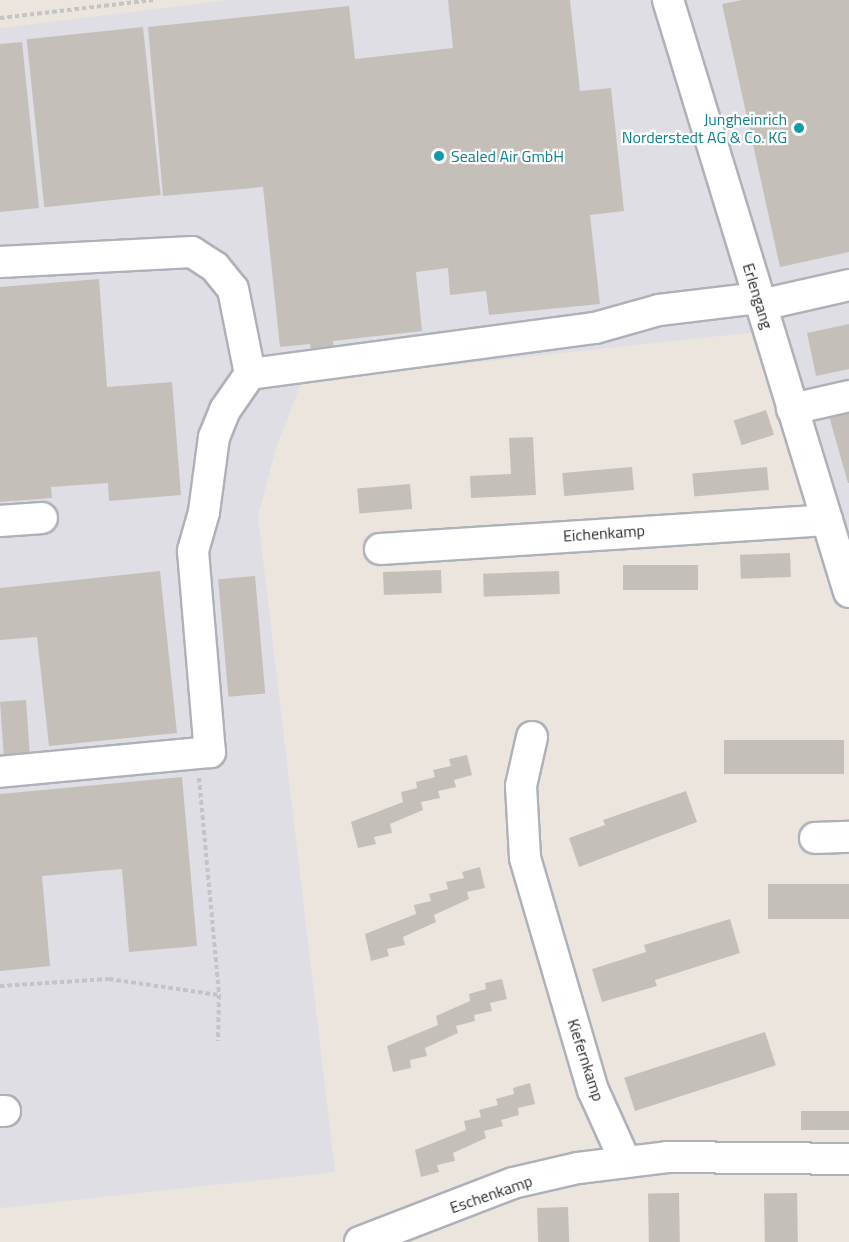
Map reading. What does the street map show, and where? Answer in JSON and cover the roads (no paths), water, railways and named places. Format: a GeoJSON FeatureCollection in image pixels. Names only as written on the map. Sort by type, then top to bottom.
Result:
{"type":"FeatureCollection","features":[{"type":"Feature","properties":{"kind":"street","name":"Erlengang"},"geometry":{"type":"LineString","coordinates":[[668,0],[849,592]]}},
{"type":"Feature","properties":{"kind":"street"},"geometry":{"type":"LineString","coordinates":[[0,262],[192,252],[215,267],[233,289],[250,374],[225,410],[214,437],[204,512],[193,551],[210,752],[0,772]]}},
{"type":"Feature","properties":{"kind":"street"},"geometry":{"type":"LineString","coordinates":[[250,374],[574,331],[659,310],[759,301],[849,285]]}},
{"type":"Feature","properties":{"kind":"street"},"geometry":{"type":"LineString","coordinates":[[792,409],[849,396]]}},
{"type":"Feature","properties":{"kind":"street"},"geometry":{"type":"LineString","coordinates":[[0,521],[42,518]]}},
{"type":"Feature","properties":{"kind":"street","name":"Eichenkamp"},"geometry":{"type":"LineString","coordinates":[[380,549],[827,520]]}},
{"type":"Feature","properties":{"kind":"street","name":"Kiefernkamp"},"geometry":{"type":"LineString","coordinates":[[532,737],[521,786],[525,858],[593,1090],[626,1161]]}},
{"type":"Feature","properties":{"kind":"street"},"geometry":{"type":"LineString","coordinates":[[815,838],[849,837]]}},
{"type":"Feature","properties":{"kind":"street"},"geometry":{"type":"LineString","coordinates":[[626,1161],[849,1159]]}},
{"type":"Feature","properties":{"kind":"street","name":"Eschenkamp"},"geometry":{"type":"LineString","coordinates":[[360,1242],[513,1183],[626,1161]]}},
{"type":"Feature","properties":{"kind":"place","name":"Jungheinrich Norderstedt AG & Co. KG"},"geometry":{"type":"Point","coordinates":[799,128]}},
{"type":"Feature","properties":{"kind":"place","name":"Sealed Air GmbH"},"geometry":{"type":"Point","coordinates":[439,156]}}]}
